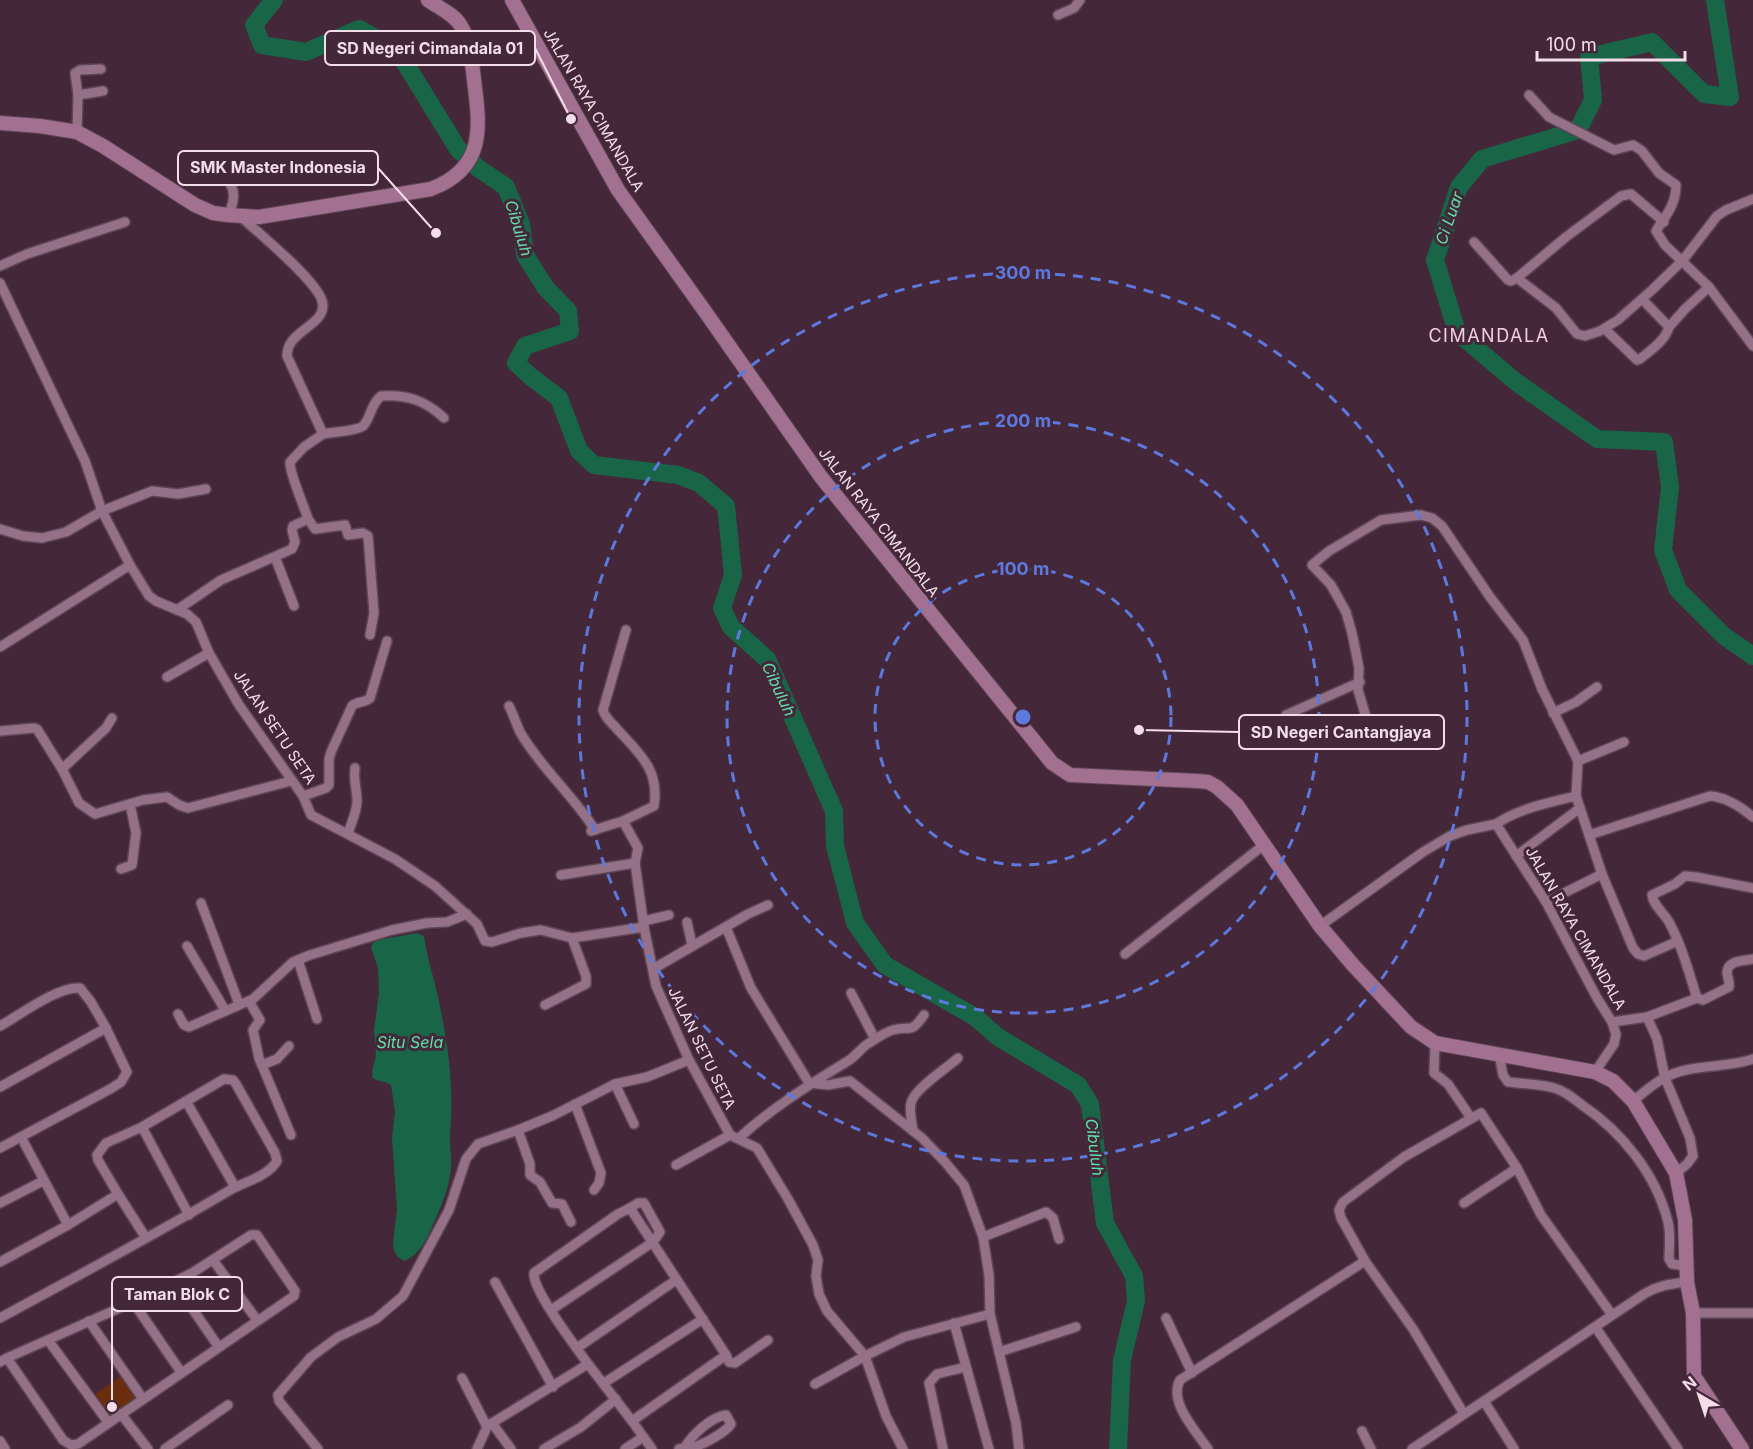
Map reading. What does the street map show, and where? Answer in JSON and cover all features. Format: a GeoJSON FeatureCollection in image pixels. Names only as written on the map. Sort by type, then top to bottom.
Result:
{"type":"FeatureCollection","features":[{"type":"Feature","properties":{"kind":"street"},"geometry":{"type":"LineString","coordinates":[[0,123],[77,132],[195,205],[213,213],[234,216],[270,216],[431,189],[442,184],[470,158],[479,134],[471,53],[464,32],[456,19],[428,0]]}},
{"type":"Feature","properties":{"kind":"street","name":"JALAN RAYA CIMANDALA"},"geometry":{"type":"LineString","coordinates":[[512,0],[618,190],[821,477],[1052,763],[1070,775],[1197,780],[1218,787],[1237,805],[1320,926],[1353,966],[1411,1028],[1435,1042],[1595,1072],[1612,1081],[1633,1101],[1676,1173],[1685,1220],[1687,1282],[1693,1313],[1694,1376],[1742,1449]]}},
{"type":"Feature","properties":{"kind":"street"},"geometry":{"type":"LineString","coordinates":[[1058,15],[1074,8],[1080,0]]}},
{"type":"Feature","properties":{"kind":"street"},"geometry":{"type":"LineString","coordinates":[[77,132],[78,95],[75,73],[80,70],[101,69]]}},
{"type":"Feature","properties":{"kind":"street"},"geometry":{"type":"LineString","coordinates":[[78,95],[103,91]]}},
{"type":"Feature","properties":{"kind":"street"},"geometry":{"type":"LineString","coordinates":[[1529,95],[1545,114],[1614,150],[1633,145],[1642,151],[1659,172],[1676,185],[1676,194],[1664,222],[1656,231],[1665,245],[1710,287],[1753,346]]}},
{"type":"Feature","properties":{"kind":"street"},"geometry":{"type":"LineString","coordinates":[[214,160],[235,193],[234,216]]}},
{"type":"Feature","properties":{"kind":"street"},"geometry":{"type":"LineString","coordinates":[[1473,242],[1511,281],[1621,196],[1631,194],[1664,222]]}},
{"type":"Feature","properties":{"kind":"street"},"geometry":{"type":"LineString","coordinates":[[1517,278],[1556,308],[1577,334],[1585,336],[1605,329],[1642,299],[1683,260],[1717,216],[1753,199]]}},
{"type":"Feature","properties":{"kind":"street"},"geometry":{"type":"LineString","coordinates":[[234,216],[291,262],[318,292],[322,300],[323,308],[320,317],[293,339],[287,350],[287,356],[323,434]]}},
{"type":"Feature","properties":{"kind":"street"},"geometry":{"type":"LineString","coordinates":[[0,266],[27,254],[125,222]]}},
{"type":"Feature","properties":{"kind":"street","name":"JALAN SETU SETA"},"geometry":{"type":"LineString","coordinates":[[0,283],[85,461],[102,511],[130,565],[149,596],[187,614],[196,622],[209,653],[254,727],[303,796],[311,815],[396,859],[435,886],[477,924],[485,941],[492,942],[540,930],[572,938],[644,924],[660,997],[689,1060],[734,1137],[757,1148],[788,1199],[813,1245],[818,1260],[817,1288],[823,1303],[827,1311],[865,1356],[886,1416],[903,1449]]}},
{"type":"Feature","properties":{"kind":"street"},"geometry":{"type":"LineString","coordinates":[[1605,329],[1638,360],[1662,340],[1669,327],[1685,309],[1710,287]]}},
{"type":"Feature","properties":{"kind":"street"},"geometry":{"type":"LineString","coordinates":[[1642,299],[1669,327]]}},
{"type":"Feature","properties":{"kind":"street"},"geometry":{"type":"LineString","coordinates":[[369,635],[374,612],[368,536],[363,533],[348,535],[345,525],[315,529],[308,519],[299,490],[290,472],[290,462],[303,447],[323,434],[360,428],[375,401],[381,396],[423,402],[444,418]]}},
{"type":"Feature","properties":{"kind":"street"},"geometry":{"type":"LineString","coordinates":[[0,529],[23,536],[42,538],[66,532],[102,511],[152,491],[178,494],[206,489]]}},
{"type":"Feature","properties":{"kind":"street"},"geometry":{"type":"LineString","coordinates":[[1403,720],[1376,735],[1366,717],[1358,690],[1360,682],[1346,612],[1331,585],[1312,565],[1323,555],[1381,520],[1420,515],[1432,518],[1442,526],[1490,597],[1523,640],[1553,713],[1578,761],[1576,796],[1602,874],[1629,939],[1638,954],[1644,956],[1678,941]]}},
{"type":"Feature","properties":{"kind":"street"},"geometry":{"type":"LineString","coordinates":[[177,610],[221,580],[292,549],[295,542],[293,526],[308,519]]}},
{"type":"Feature","properties":{"kind":"street"},"geometry":{"type":"LineString","coordinates":[[275,557],[294,606]]}},
{"type":"Feature","properties":{"kind":"street"},"geometry":{"type":"LineString","coordinates":[[0,647],[130,565]]}},
{"type":"Feature","properties":{"kind":"street"},"geometry":{"type":"LineString","coordinates":[[509,706],[520,731],[579,806],[592,830],[623,821],[652,807],[655,803],[652,774],[648,763],[604,714],[626,630]]}},
{"type":"Feature","properties":{"kind":"street"},"geometry":{"type":"LineString","coordinates":[[303,796],[329,785],[331,752],[352,706],[368,701],[370,698],[387,641]]}},
{"type":"Feature","properties":{"kind":"street"},"geometry":{"type":"LineString","coordinates":[[167,677],[209,653]]}},
{"type":"Feature","properties":{"kind":"street"},"geometry":{"type":"LineString","coordinates":[[1286,715],[1360,682]]}},
{"type":"Feature","properties":{"kind":"street"},"geometry":{"type":"LineString","coordinates":[[1553,713],[1576,702],[1597,687]]}},
{"type":"Feature","properties":{"kind":"street"},"geometry":{"type":"LineString","coordinates":[[62,769],[106,728],[112,718]]}},
{"type":"Feature","properties":{"kind":"street"},"geometry":{"type":"LineString","coordinates":[[0,731],[37,729],[75,795],[88,812],[95,814],[167,797],[188,808],[291,781]]}},
{"type":"Feature","properties":{"kind":"street"},"geometry":{"type":"LineString","coordinates":[[1578,761],[1624,742]]}},
{"type":"Feature","properties":{"kind":"street"},"geometry":{"type":"LineString","coordinates":[[348,834],[357,807],[356,791],[353,785],[355,768]]}},
{"type":"Feature","properties":{"kind":"street"},"geometry":{"type":"LineString","coordinates":[[1320,926],[1422,852],[1450,836],[1496,824],[1519,811],[1576,796]]}},
{"type":"Feature","properties":{"kind":"street"},"geometry":{"type":"LineString","coordinates":[[1589,836],[1710,796],[1721,798],[1753,817]]}},
{"type":"Feature","properties":{"kind":"street"},"geometry":{"type":"LineString","coordinates":[[121,869],[132,865],[136,833],[130,804]]}},
{"type":"Feature","properties":{"kind":"street"},"geometry":{"type":"LineString","coordinates":[[1516,856],[1580,808]]}},
{"type":"Feature","properties":{"kind":"street"},"geometry":{"type":"LineString","coordinates":[[623,821],[637,844],[638,853],[635,863],[644,924],[669,915]]}},
{"type":"Feature","properties":{"kind":"street","name":"JALAN RAYA CIMANDALA"},"geometry":{"type":"LineString","coordinates":[[1496,824],[1546,902],[1612,1022],[1616,1034],[1614,1044],[1595,1072]]}},
{"type":"Feature","properties":{"kind":"street"},"geometry":{"type":"LineString","coordinates":[[1125,954],[1265,844]]}},
{"type":"Feature","properties":{"kind":"street"},"geometry":{"type":"LineString","coordinates":[[561,875],[635,863]]}},
{"type":"Feature","properties":{"kind":"street"},"geometry":{"type":"LineString","coordinates":[[1546,902],[1602,874]]}},
{"type":"Feature","properties":{"kind":"street"},"geometry":{"type":"LineString","coordinates":[[1697,998],[1678,941],[1670,924],[1651,897],[1654,893],[1675,885],[1685,876],[1753,888]]}},
{"type":"Feature","properties":{"kind":"street"},"geometry":{"type":"LineString","coordinates":[[201,903],[239,1004]]}},
{"type":"Feature","properties":{"kind":"street"},"geometry":{"type":"LineString","coordinates":[[653,969],[754,910],[768,905]]}},
{"type":"Feature","properties":{"kind":"street"},"geometry":{"type":"LineString","coordinates":[[178,1014],[184,1024],[189,1027],[258,996],[276,977],[298,960],[331,947],[379,934],[454,920],[467,914]]}},
{"type":"Feature","properties":{"kind":"street"},"geometry":{"type":"LineString","coordinates":[[687,922],[692,945]]}},
{"type":"Feature","properties":{"kind":"street"},"geometry":{"type":"LineString","coordinates":[[726,927],[751,988],[809,1083]]}},
{"type":"Feature","properties":{"kind":"street"},"geometry":{"type":"LineString","coordinates":[[545,1005],[586,984],[586,976],[572,938]]}},
{"type":"Feature","properties":{"kind":"street"},"geometry":{"type":"LineString","coordinates":[[188,946],[225,1011]]}},
{"type":"Feature","properties":{"kind":"street","name":"JALAN RAYA CIMANDALA"},"geometry":{"type":"LineString","coordinates":[[1612,1022],[1647,1017],[1697,998],[1703,1000],[1729,987],[1728,967],[1734,962],[1753,959]]}},
{"type":"Feature","properties":{"kind":"street"},"geometry":{"type":"LineString","coordinates":[[298,960],[317,1019]]}},
{"type":"Feature","properties":{"kind":"street"},"geometry":{"type":"LineString","coordinates":[[0,1026],[56,994],[72,987],[80,988],[92,1002],[127,1072],[126,1077],[112,1088],[0,1148]]}},
{"type":"Feature","properties":{"kind":"street"},"geometry":{"type":"LineString","coordinates":[[851,993],[875,1039]]}},
{"type":"Feature","properties":{"kind":"street"},"geometry":{"type":"LineString","coordinates":[[249,1000],[260,1020],[254,1030],[262,1065],[291,1135]]}},
{"type":"Feature","properties":{"kind":"street"},"geometry":{"type":"LineString","coordinates":[[676,1165],[734,1137],[756,1123],[809,1083],[851,1059],[866,1044],[893,1030],[910,1029],[916,1026],[924,1016]]}},
{"type":"Feature","properties":{"kind":"street"},"geometry":{"type":"LineString","coordinates":[[1647,1017],[1657,1039],[1665,1078],[1690,1138],[1692,1156],[1687,1164],[1676,1173]]}},
{"type":"Feature","properties":{"kind":"street"},"geometry":{"type":"LineString","coordinates":[[0,1088],[106,1028]]}},
{"type":"Feature","properties":{"kind":"street"},"geometry":{"type":"LineString","coordinates":[[1435,1042],[1434,1073],[1448,1084],[1471,1119]]}},
{"type":"Feature","properties":{"kind":"street"},"geometry":{"type":"LineString","coordinates":[[262,1065],[277,1059],[289,1046]]}},
{"type":"Feature","properties":{"kind":"street"},"geometry":{"type":"LineString","coordinates":[[1499,1054],[1503,1076],[1508,1082],[1553,1088],[1568,1094],[1599,1116],[1639,1160],[1660,1196],[1669,1225],[1669,1259],[1672,1264],[1687,1266]]}},
{"type":"Feature","properties":{"kind":"street"},"geometry":{"type":"LineString","coordinates":[[913,1131],[910,1105],[913,1099],[958,1058]]}},
{"type":"Feature","properties":{"kind":"street"},"geometry":{"type":"LineString","coordinates":[[1633,1101],[1665,1078],[1753,1059]]}},
{"type":"Feature","properties":{"kind":"street"},"geometry":{"type":"LineString","coordinates":[[318,1449],[279,1401],[278,1395],[311,1357],[338,1336],[376,1318],[403,1296],[449,1210],[466,1159],[471,1152],[484,1141],[518,1130],[615,1084],[647,1077],[689,1060]]}},
{"type":"Feature","properties":{"kind":"street"},"geometry":{"type":"LineString","coordinates":[[0,1318],[189,1215],[235,1187],[264,1174],[272,1168],[277,1161],[275,1153],[233,1080],[224,1079],[142,1127],[106,1143],[97,1155],[146,1238]]}},
{"type":"Feature","properties":{"kind":"street"},"geometry":{"type":"LineString","coordinates":[[809,1083],[828,1085],[850,1081],[913,1131],[945,1162],[964,1185],[983,1237],[989,1275],[990,1314],[1016,1423],[1019,1449]]}},
{"type":"Feature","properties":{"kind":"street"},"geometry":{"type":"LineString","coordinates":[[615,1084],[634,1124]]}},
{"type":"Feature","properties":{"kind":"street"},"geometry":{"type":"LineString","coordinates":[[186,1101],[235,1187]]}},
{"type":"Feature","properties":{"kind":"street"},"geometry":{"type":"LineString","coordinates":[[575,1104],[601,1173],[599,1183],[594,1190]]}},
{"type":"Feature","properties":{"kind":"street"},"geometry":{"type":"LineString","coordinates":[[1464,1414],[1413,1329],[1365,1261],[1341,1218],[1339,1209],[1343,1202],[1404,1157],[1481,1113],[1517,1168],[1541,1215],[1612,1315]]}},
{"type":"Feature","properties":{"kind":"street"},"geometry":{"type":"LineString","coordinates":[[142,1127],[189,1215]]}},
{"type":"Feature","properties":{"kind":"street"},"geometry":{"type":"LineString","coordinates":[[518,1130],[530,1164],[530,1175],[540,1182],[552,1203],[562,1204],[571,1222]]}},
{"type":"Feature","properties":{"kind":"street"},"geometry":{"type":"LineString","coordinates":[[21,1137],[68,1225]]}},
{"type":"Feature","properties":{"kind":"street"},"geometry":{"type":"LineString","coordinates":[[1464,1203],[1517,1168]]}},
{"type":"Feature","properties":{"kind":"street"},"geometry":{"type":"LineString","coordinates":[[0,1203],[43,1181]]}},
{"type":"Feature","properties":{"kind":"street"},"geometry":{"type":"LineString","coordinates":[[0,1262],[68,1225],[118,1194]]}},
{"type":"Feature","properties":{"kind":"street"},"geometry":{"type":"LineString","coordinates":[[652,1449],[588,1364],[551,1310],[533,1279],[534,1273],[630,1208],[729,1362],[735,1363],[768,1340]]}},
{"type":"Feature","properties":{"kind":"street"},"geometry":{"type":"LineString","coordinates":[[983,1237],[1046,1212],[1053,1218],[1059,1239]]}},
{"type":"Feature","properties":{"kind":"street"},"geometry":{"type":"LineString","coordinates":[[1669,1225],[1685,1220]]}},
{"type":"Feature","properties":{"kind":"street"},"geometry":{"type":"LineString","coordinates":[[257,1235],[296,1292],[294,1296],[78,1444],[67,1444],[4,1360],[174,1282],[213,1260],[248,1236],[257,1235]]}},
{"type":"Feature","properties":{"kind":"street"},"geometry":{"type":"LineString","coordinates":[[551,1310],[653,1242]]}},
{"type":"Feature","properties":{"kind":"street"},"geometry":{"type":"LineString","coordinates":[[213,1260],[257,1320]]}},
{"type":"Feature","properties":{"kind":"street"},"geometry":{"type":"LineString","coordinates":[[1208,1449],[1182,1410],[1176,1395],[1179,1380],[1365,1261]]}},
{"type":"Feature","properties":{"kind":"street"},"geometry":{"type":"LineString","coordinates":[[577,1348],[676,1280]]}},
{"type":"Feature","properties":{"kind":"street"},"geometry":{"type":"LineString","coordinates":[[174,1282],[218,1346]]}},
{"type":"Feature","properties":{"kind":"street"},"geometry":{"type":"LineString","coordinates":[[495,1282],[553,1387]]}},
{"type":"Feature","properties":{"kind":"street"},"geometry":{"type":"LineString","coordinates":[[1412,1449],[1656,1287],[1687,1282]]}},
{"type":"Feature","properties":{"kind":"street"},"geometry":{"type":"LineString","coordinates":[[133,1302],[181,1372]]}},
{"type":"Feature","properties":{"kind":"street"},"geometry":{"type":"LineString","coordinates":[[1693,1313],[1753,1313]]}},
{"type":"Feature","properties":{"kind":"street"},"geometry":{"type":"LineString","coordinates":[[815,1384],[904,1337],[990,1314]]}},
{"type":"Feature","properties":{"kind":"street"},"geometry":{"type":"LineString","coordinates":[[1166,1318],[1192,1373]]}},
{"type":"Feature","properties":{"kind":"street"},"geometry":{"type":"LineString","coordinates":[[604,1383],[703,1319]]}},
{"type":"Feature","properties":{"kind":"street"},"geometry":{"type":"LineString","coordinates":[[89,1321],[143,1399]]}},
{"type":"Feature","properties":{"kind":"street"},"geometry":{"type":"LineString","coordinates":[[954,1323],[989,1449]]}},
{"type":"Feature","properties":{"kind":"street"},"geometry":{"type":"LineString","coordinates":[[999,1352],[1076,1327]]}},
{"type":"Feature","properties":{"kind":"street"},"geometry":{"type":"LineString","coordinates":[[1596,1328],[1678,1449]]}},
{"type":"Feature","properties":{"kind":"street"},"geometry":{"type":"LineString","coordinates":[[48,1340],[108,1422]]}},
{"type":"Feature","properties":{"kind":"street"},"geometry":{"type":"LineString","coordinates":[[632,1421],[726,1355]]}},
{"type":"Feature","properties":{"kind":"street"},"geometry":{"type":"LineString","coordinates":[[477,1449],[489,1425],[588,1364]]}},
{"type":"Feature","properties":{"kind":"street"},"geometry":{"type":"LineString","coordinates":[[943,1449],[929,1383],[937,1374],[966,1367]]}},
{"type":"Feature","properties":{"kind":"street"},"geometry":{"type":"LineString","coordinates":[[462,1378],[489,1425],[512,1449]]}},
{"type":"Feature","properties":{"kind":"street"},"geometry":{"type":"LineString","coordinates":[[544,1449],[581,1427],[616,1399]]}},
{"type":"Feature","properties":{"kind":"street"},"geometry":{"type":"LineString","coordinates":[[1484,1401],[1515,1449]]}},
{"type":"Feature","properties":{"kind":"street"},"geometry":{"type":"LineString","coordinates":[[165,1449],[228,1405]]}},
{"type":"Feature","properties":{"kind":"street"},"geometry":{"type":"LineString","coordinates":[[121,1413],[148,1449]]}},
{"type":"Feature","properties":{"kind":"street"},"geometry":{"type":"LineString","coordinates":[[726,1415],[731,1424],[727,1431],[692,1448],[682,1448],[719,1416],[726,1415]]}},
{"type":"Feature","properties":{"kind":"street"},"geometry":{"type":"LineString","coordinates":[[1362,1431],[1371,1449]]}},
{"type":"Feature","properties":{"kind":"street"},"geometry":{"type":"LineString","coordinates":[[625,1449],[642,1437]]}},
{"type":"Feature","properties":{"kind":"street"},"geometry":{"type":"LineString","coordinates":[[0,1441],[5,1449]]}},
{"type":"Feature","properties":{"kind":"shaded area"},"geometry":{"type":"Polygon","coordinates":[[[120,1376],[137,1396],[109,1418],[93,1396],[120,1376]]]}},
{"type":"Feature","properties":{"kind":"water","name":"Situ Sela"},"geometry":{"type":"Polygon","coordinates":[[[417,933],[424,936],[446,1039],[451,1086],[451,1162],[445,1195],[429,1234],[419,1250],[404,1261],[398,1257],[393,1243],[397,1210],[392,1138],[395,1112],[391,1085],[372,1077],[376,1056],[374,1030],[379,993],[378,968],[371,947],[378,940],[417,933]]]}},
{"type":"Feature","properties":{"kind":"waterway","name":"Cibuluh"},"geometry":{"type":"LineString","coordinates":[[274,0],[254,25],[262,45],[306,52],[359,29],[397,50],[458,149],[478,168],[506,187],[521,224],[525,255],[545,287],[568,311],[570,331],[525,346],[516,363],[559,398],[579,451],[594,465],[678,475],[699,483],[726,506],[733,575],[722,608],[731,627],[767,659],[834,811],[835,846],[855,923],[885,965],[975,1017],[998,1037],[1078,1085],[1090,1104],[1105,1223],[1134,1276],[1136,1301],[1122,1360],[1118,1449]]}},
{"type":"Feature","properties":{"kind":"waterway","name":"Ci Luar"},"geometry":{"type":"LineString","coordinates":[[1715,0],[1730,97],[1704,94],[1652,42],[1589,57],[1593,100],[1578,130],[1482,159],[1459,187],[1435,260],[1457,332],[1516,382],[1597,439],[1664,442],[1670,487],[1663,550],[1678,590],[1724,636],[1753,656]]}},
{"type":"Feature","properties":{"kind":"place","name":"SD Negeri Cimandala 01"},"geometry":{"type":"Point","coordinates":[571,119]}},
{"type":"Feature","properties":{"kind":"place","name":"SMK Master Indonesia"},"geometry":{"type":"Point","coordinates":[436,233]}},
{"type":"Feature","properties":{"kind":"place","name":"SD Negeri Cantangjaya"},"geometry":{"type":"Point","coordinates":[1139,730]}},
{"type":"Feature","properties":{"kind":"place","name":"Taman Blok C"},"geometry":{"type":"Point","coordinates":[112,1407]}},
{"type":"Feature","properties":{"kind":"district","name":"CIMANDALA"},"geometry":{"type":"Point","coordinates":[1489,335]}}]}
